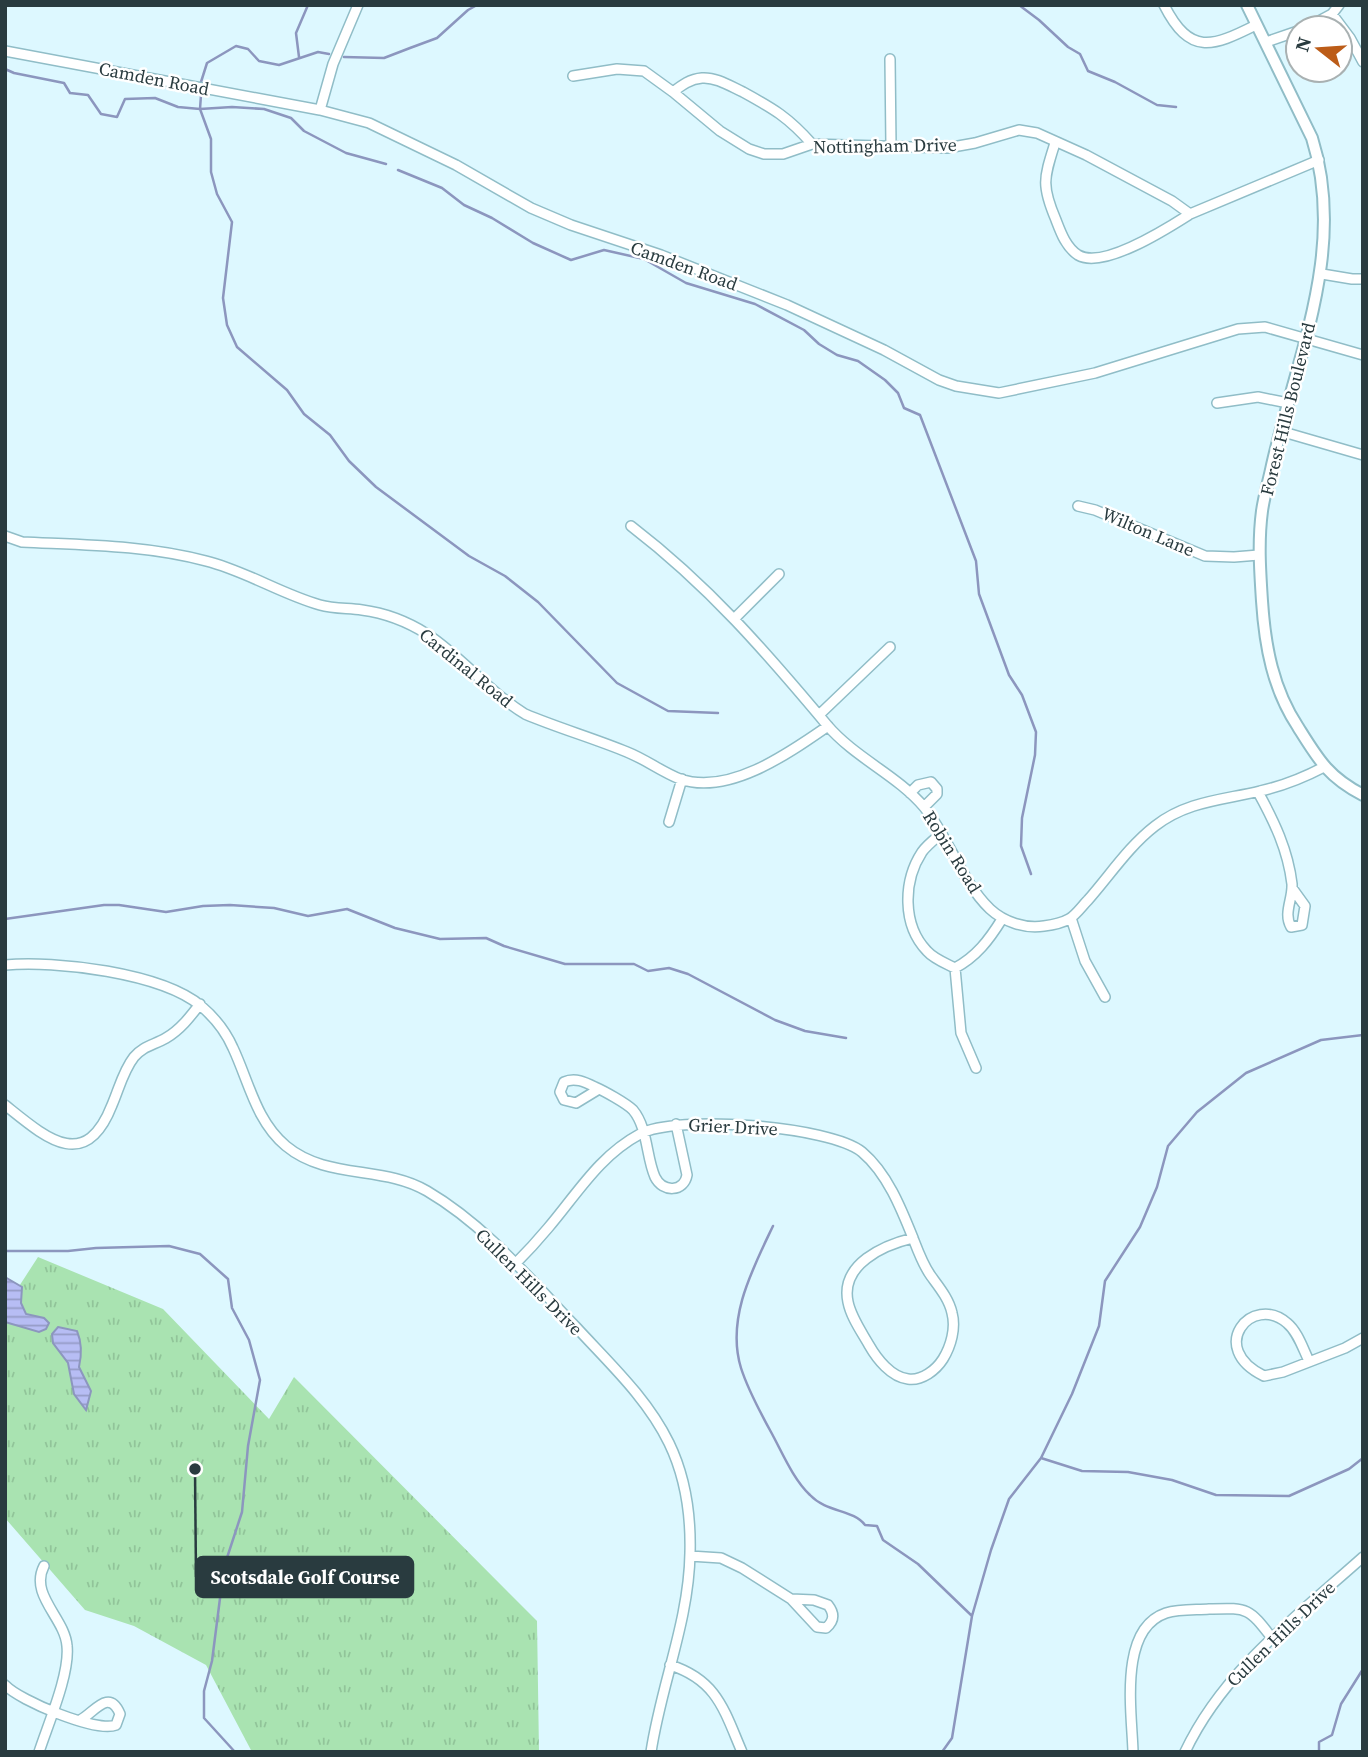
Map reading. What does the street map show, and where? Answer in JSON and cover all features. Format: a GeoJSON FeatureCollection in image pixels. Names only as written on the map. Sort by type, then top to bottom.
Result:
{"type":"FeatureCollection","features":[{"type":"Feature","properties":{"kind":"main road","name":"Forest Hills Boulevard"},"geometry":{"type":"LineString","coordinates":[[1247,5],[1307,128],[1319,160],[1325,225],[1322,274],[1262,510],[1259,555],[1264,625],[1273,675],[1288,712],[1324,767],[1346,786],[1363,795]]}},
{"type":"Feature","properties":{"kind":"street"},"geometry":{"type":"LineString","coordinates":[[320,110],[333,64],[358,5]]}},
{"type":"Feature","properties":{"kind":"street"},"geometry":{"type":"LineString","coordinates":[[1164,5],[1181,32],[1206,43],[1224,41],[1256,25]]}},
{"type":"Feature","properties":{"kind":"street"},"geometry":{"type":"LineString","coordinates":[[1332,14],[1339,5]]}},
{"type":"Feature","properties":{"kind":"street"},"geometry":{"type":"LineString","coordinates":[[1266,42],[1284,36]]}},
{"type":"Feature","properties":{"kind":"street"},"geometry":{"type":"LineString","coordinates":[[1354,45],[1363,62]]}},
{"type":"Feature","properties":{"kind":"street","name":"Camden Road"},"geometry":{"type":"LineString","coordinates":[[5,51],[320,110],[369,123],[456,164],[531,208],[571,225],[661,255],[787,305],[956,386],[999,393],[1095,373],[1238,329],[1265,327],[1363,355]]}},
{"type":"Feature","properties":{"kind":"street"},"geometry":{"type":"LineString","coordinates":[[890,59],[891,146]]}},
{"type":"Feature","properties":{"kind":"street","name":"Nottingham Drive"},"geometry":{"type":"LineString","coordinates":[[573,76],[630,69],[644,71],[720,131],[749,149],[773,155],[812,144],[947,148],[1019,130],[1037,133],[1099,162],[1172,201],[1190,214]]}},
{"type":"Feature","properties":{"kind":"street"},"geometry":{"type":"LineString","coordinates":[[673,92],[689,81],[705,78],[727,84],[765,102],[812,144]]}},
{"type":"Feature","properties":{"kind":"street"},"geometry":{"type":"LineString","coordinates":[[1055,143],[1044,181],[1045,192],[1063,237],[1077,254],[1094,259],[1134,246],[1190,214],[1319,160]]}},
{"type":"Feature","properties":{"kind":"street"},"geometry":{"type":"LineString","coordinates":[[1322,274],[1363,279]]}},
{"type":"Feature","properties":{"kind":"street"},"geometry":{"type":"LineString","coordinates":[[1217,403],[1258,397],[1288,404]]}},
{"type":"Feature","properties":{"kind":"street"},"geometry":{"type":"LineString","coordinates":[[1280,431],[1363,455]]}},
{"type":"Feature","properties":{"kind":"street","name":"Wilton Lane"},"geometry":{"type":"LineString","coordinates":[[1078,506],[1095,510],[1205,556],[1234,558],[1259,555]]}},
{"type":"Feature","properties":{"kind":"street","name":"Robin Road"},"geometry":{"type":"LineString","coordinates":[[631,526],[694,577],[735,618],[828,726],[924,807],[975,892],[1002,919]]}},
{"type":"Feature","properties":{"kind":"street","name":"Cardinal Road"},"geometry":{"type":"LineString","coordinates":[[5,536],[22,542],[171,553],[209,562],[300,599],[396,618],[426,634],[510,705],[525,714],[632,754],[682,779],[714,782],[733,779],[795,749],[828,726]]}},
{"type":"Feature","properties":{"kind":"street"},"geometry":{"type":"LineString","coordinates":[[735,618],[779,574]]}},
{"type":"Feature","properties":{"kind":"street"},"geometry":{"type":"LineString","coordinates":[[820,714],[890,647]]}},
{"type":"Feature","properties":{"kind":"street"},"geometry":{"type":"LineString","coordinates":[[955,968],[973,957],[989,940],[1002,919],[1031,927],[1052,925],[1070,918],[1126,854],[1157,824],[1199,802],[1258,792],[1298,780],[1324,767]]}},
{"type":"Feature","properties":{"kind":"street"},"geometry":{"type":"LineString","coordinates":[[669,822],[682,779]]}},
{"type":"Feature","properties":{"kind":"street"},"geometry":{"type":"LineString","coordinates":[[910,793],[924,782],[934,785],[937,794],[924,807]]}},
{"type":"Feature","properties":{"kind":"street"},"geometry":{"type":"LineString","coordinates":[[1258,792],[1277,828],[1292,888]]}},
{"type":"Feature","properties":{"kind":"street"},"geometry":{"type":"LineString","coordinates":[[942,833],[924,850],[914,865],[907,902],[919,941],[937,960],[955,968]]}},
{"type":"Feature","properties":{"kind":"street"},"geometry":{"type":"LineString","coordinates":[[1070,918],[1085,961],[1105,997]]}},
{"type":"Feature","properties":{"kind":"street","name":"Cullen Hills Drive"},"geometry":{"type":"LineString","coordinates":[[5,965],[44,962],[108,972],[155,984],[200,1004],[226,1035],[264,1122],[290,1149],[302,1158],[339,1170],[400,1179],[417,1185],[452,1208],[516,1263],[635,1391],[659,1424],[676,1459],[689,1508],[690,1556],[683,1610],[651,1752]]}},
{"type":"Feature","properties":{"kind":"street"},"geometry":{"type":"LineString","coordinates":[[955,968],[961,1033],[976,1068]]}},
{"type":"Feature","properties":{"kind":"street"},"geometry":{"type":"LineString","coordinates":[[5,1105],[48,1138],[71,1144],[87,1142],[105,1123],[126,1068],[133,1059],[141,1050],[175,1032],[200,1004]]}},
{"type":"Feature","properties":{"kind":"street"},"geometry":{"type":"LineString","coordinates":[[599,1089],[632,1110],[642,1132],[655,1177],[664,1187],[675,1189],[686,1181],[687,1175],[676,1124]]}},
{"type":"Feature","properties":{"kind":"street","name":"Grier Drive"},"geometry":{"type":"LineString","coordinates":[[516,1263],[549,1227],[599,1164],[642,1132],[676,1124],[699,1123],[787,1130],[846,1142],[863,1152],[894,1196],[927,1268],[952,1309],[953,1329],[948,1350],[938,1365],[919,1378],[906,1379],[883,1364],[872,1350],[851,1311],[848,1291],[853,1275],[866,1258],[879,1248],[913,1238]]}},
{"type":"Feature","properties":{"kind":"street"},"geometry":{"type":"LineString","coordinates":[[1309,1361],[1294,1332],[1280,1318],[1253,1316],[1240,1329],[1236,1349],[1240,1357],[1264,1376],[1283,1372],[1345,1349],[1363,1338]]}},
{"type":"Feature","properties":{"kind":"street"},"geometry":{"type":"LineString","coordinates":[[690,1556],[721,1558],[732,1562],[791,1598],[817,1627],[826,1628],[832,1621],[832,1610],[828,1605],[814,1600],[791,1598]]}},
{"type":"Feature","properties":{"kind":"street","name":"Cullen Hills Drive"},"geometry":{"type":"LineString","coordinates":[[1185,1752],[1196,1728],[1230,1681],[1272,1638],[1363,1557]]}},
{"type":"Feature","properties":{"kind":"street"},"geometry":{"type":"LineString","coordinates":[[38,1752],[68,1660],[62,1627],[41,1592],[39,1580],[44,1566]]}},
{"type":"Feature","properties":{"kind":"street"},"geometry":{"type":"LineString","coordinates":[[1133,1752],[1132,1660],[1140,1636],[1153,1620],[1165,1613],[1178,1611],[1240,1608],[1255,1616],[1272,1638]]}},
{"type":"Feature","properties":{"kind":"street"},"geometry":{"type":"LineString","coordinates":[[670,1665],[696,1676],[718,1697],[742,1752]]}},
{"type":"Feature","properties":{"kind":"street"},"geometry":{"type":"LineString","coordinates":[[5,1685],[25,1700],[51,1712],[80,1720]]}},
{"type":"Feature","properties":{"kind":"green space"},"geometry":{"type":"Polygon","coordinates":[[[38,1257],[163,1309],[269,1419],[294,1377],[537,1621],[539,1752],[252,1752],[206,1665],[134,1626],[85,1610],[5,1518],[5,1308],[38,1257]]]}},
{"type":"Feature","properties":{"kind":"water"},"geometry":{"type":"Polygon","coordinates":[[[5,1277],[22,1287],[21,1303],[26,1314],[44,1318],[49,1323],[46,1329],[39,1332],[5,1322],[5,1277]]]}},
{"type":"Feature","properties":{"kind":"water"},"geometry":{"type":"Polygon","coordinates":[[[58,1327],[77,1331],[79,1335],[79,1367],[91,1391],[86,1410],[74,1394],[68,1363],[53,1343],[52,1334],[58,1327]]]}},
{"type":"Feature","properties":{"kind":"waterway"},"geometry":{"type":"LineString","coordinates":[[299,57],[296,33],[308,5]]}},
{"type":"Feature","properties":{"kind":"waterway"},"geometry":{"type":"LineString","coordinates":[[344,57],[384,58],[437,38],[477,5]]}},
{"type":"Feature","properties":{"kind":"waterway"},"geometry":{"type":"LineString","coordinates":[[1019,5],[1080,54],[1088,71],[1157,105],[1176,107]]}},
{"type":"Feature","properties":{"kind":"waterway"},"geometry":{"type":"LineString","coordinates":[[201,82],[207,63],[236,46],[248,49],[259,61],[279,65],[318,52],[329,54]]}},
{"type":"Feature","properties":{"kind":"waterway"},"geometry":{"type":"LineString","coordinates":[[5,69],[64,83],[70,93],[88,95],[101,114],[117,117],[125,99],[155,98],[178,107],[200,109],[201,95]]}},
{"type":"Feature","properties":{"kind":"waterway"},"geometry":{"type":"LineString","coordinates":[[386,164],[346,153],[304,131],[291,118],[264,109],[200,109],[211,139],[211,172],[217,194],[232,222],[223,298],[227,325],[237,347],[287,390],[304,414],[330,435],[349,461],[376,487],[469,556],[505,576],[538,602],[617,683],[668,711],[718,713]]}},
{"type":"Feature","properties":{"kind":"waterway"},"geometry":{"type":"LineString","coordinates":[[398,170],[442,188],[464,205],[492,218],[533,243],[571,260],[604,250],[644,259],[686,283],[755,304],[804,330],[819,344],[837,355],[858,361],[898,393],[904,408],[920,415],[976,561],[979,594],[1009,675],[1022,695],[1036,732],[1035,755],[1022,818],[1021,846],[1031,874]]}},
{"type":"Feature","properties":{"kind":"waterway"},"geometry":{"type":"LineString","coordinates":[[5,919],[104,905],[166,912],[230,905],[274,908],[308,916],[347,909],[395,928],[440,939],[486,938],[565,964],[634,964],[648,971],[669,968],[688,974],[775,1020],[805,1031],[846,1038]]}},
{"type":"Feature","properties":{"kind":"waterway"},"geometry":{"type":"LineString","coordinates":[[942,1752],[952,1738],[972,1616],[1009,1499],[1041,1458],[1072,1394],[1099,1326],[1105,1281],[1140,1227],[1157,1187],[1168,1146],[1197,1112],[1246,1073],[1321,1040],[1363,1035]]}},
{"type":"Feature","properties":{"kind":"waterway"},"geometry":{"type":"LineString","coordinates":[[773,1226],[750,1277],[739,1313],[737,1331],[741,1368],[759,1409],[793,1473],[810,1495],[824,1505],[854,1516],[865,1525],[877,1526],[883,1540],[918,1564],[972,1616]]}},
{"type":"Feature","properties":{"kind":"waterway"},"geometry":{"type":"LineString","coordinates":[[5,1251],[169,1246],[200,1254],[228,1279],[232,1308],[249,1340],[260,1380],[248,1446],[242,1512],[224,1567],[212,1661],[204,1691],[204,1718],[235,1752]]}},
{"type":"Feature","properties":{"kind":"waterway"},"geometry":{"type":"LineString","coordinates":[[1041,1458],[1082,1471],[1128,1472],[1172,1480],[1216,1495],[1289,1496],[1349,1469],[1363,1458]]}},
{"type":"Feature","properties":{"kind":"waterway"},"geometry":{"type":"LineString","coordinates":[[1319,1752],[1319,1742],[1332,1735],[1341,1704],[1363,1669]]}},
{"type":"Feature","properties":{"kind":"place","name":"Scotsdale Golf Course"},"geometry":{"type":"Point","coordinates":[195,1469]}}]}
